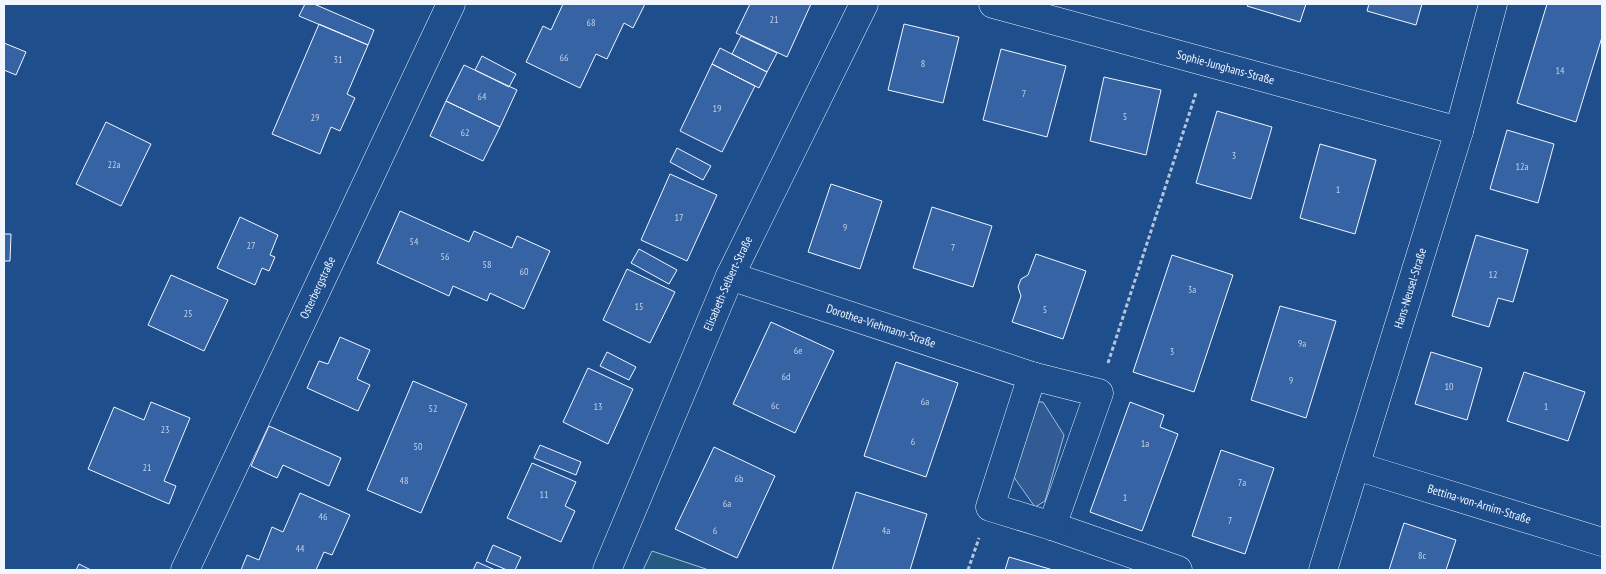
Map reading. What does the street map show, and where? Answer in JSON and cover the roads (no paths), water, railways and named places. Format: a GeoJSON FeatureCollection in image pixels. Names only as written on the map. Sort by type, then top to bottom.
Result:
{"type":"FeatureCollection","features":[{"type":"Feature","properties":{"kind":"street","name":"Osterbergstraße"},"geometry":{"type":"LineString","coordinates":[[184,570],[451,4]]}},
{"type":"Feature","properties":{"kind":"street","name":"Elisabeth-Selbert-Straße"},"geometry":{"type":"LineString","coordinates":[[607,570],[730,276],[864,4]]}},
{"type":"Feature","properties":{"kind":"street","name":"Sophie-Junghans-Straße"},"geometry":{"type":"LineString","coordinates":[[993,4],[1459,131]]}},
{"type":"Feature","properties":{"kind":"street","name":"Hans-Neusel-Straße"},"geometry":{"type":"LineString","coordinates":[[1323,570],[1459,131],[1492,4]]}},
{"type":"Feature","properties":{"kind":"street","name":"Dorothea-Viehmann-Straße"},"geometry":{"type":"LineString","coordinates":[[730,276],[1032,376],[1098,393],[1052,526]]}},
{"type":"Feature","properties":{"kind":"street"},"geometry":{"type":"LineString","coordinates":[[1032,376],[990,507],[1052,526],[1178,570]]}},
{"type":"Feature","properties":{"kind":"street","name":"Bettina-von-Arnim-Straße"},"geometry":{"type":"LineString","coordinates":[[1356,466],[1602,542]]}}]}
